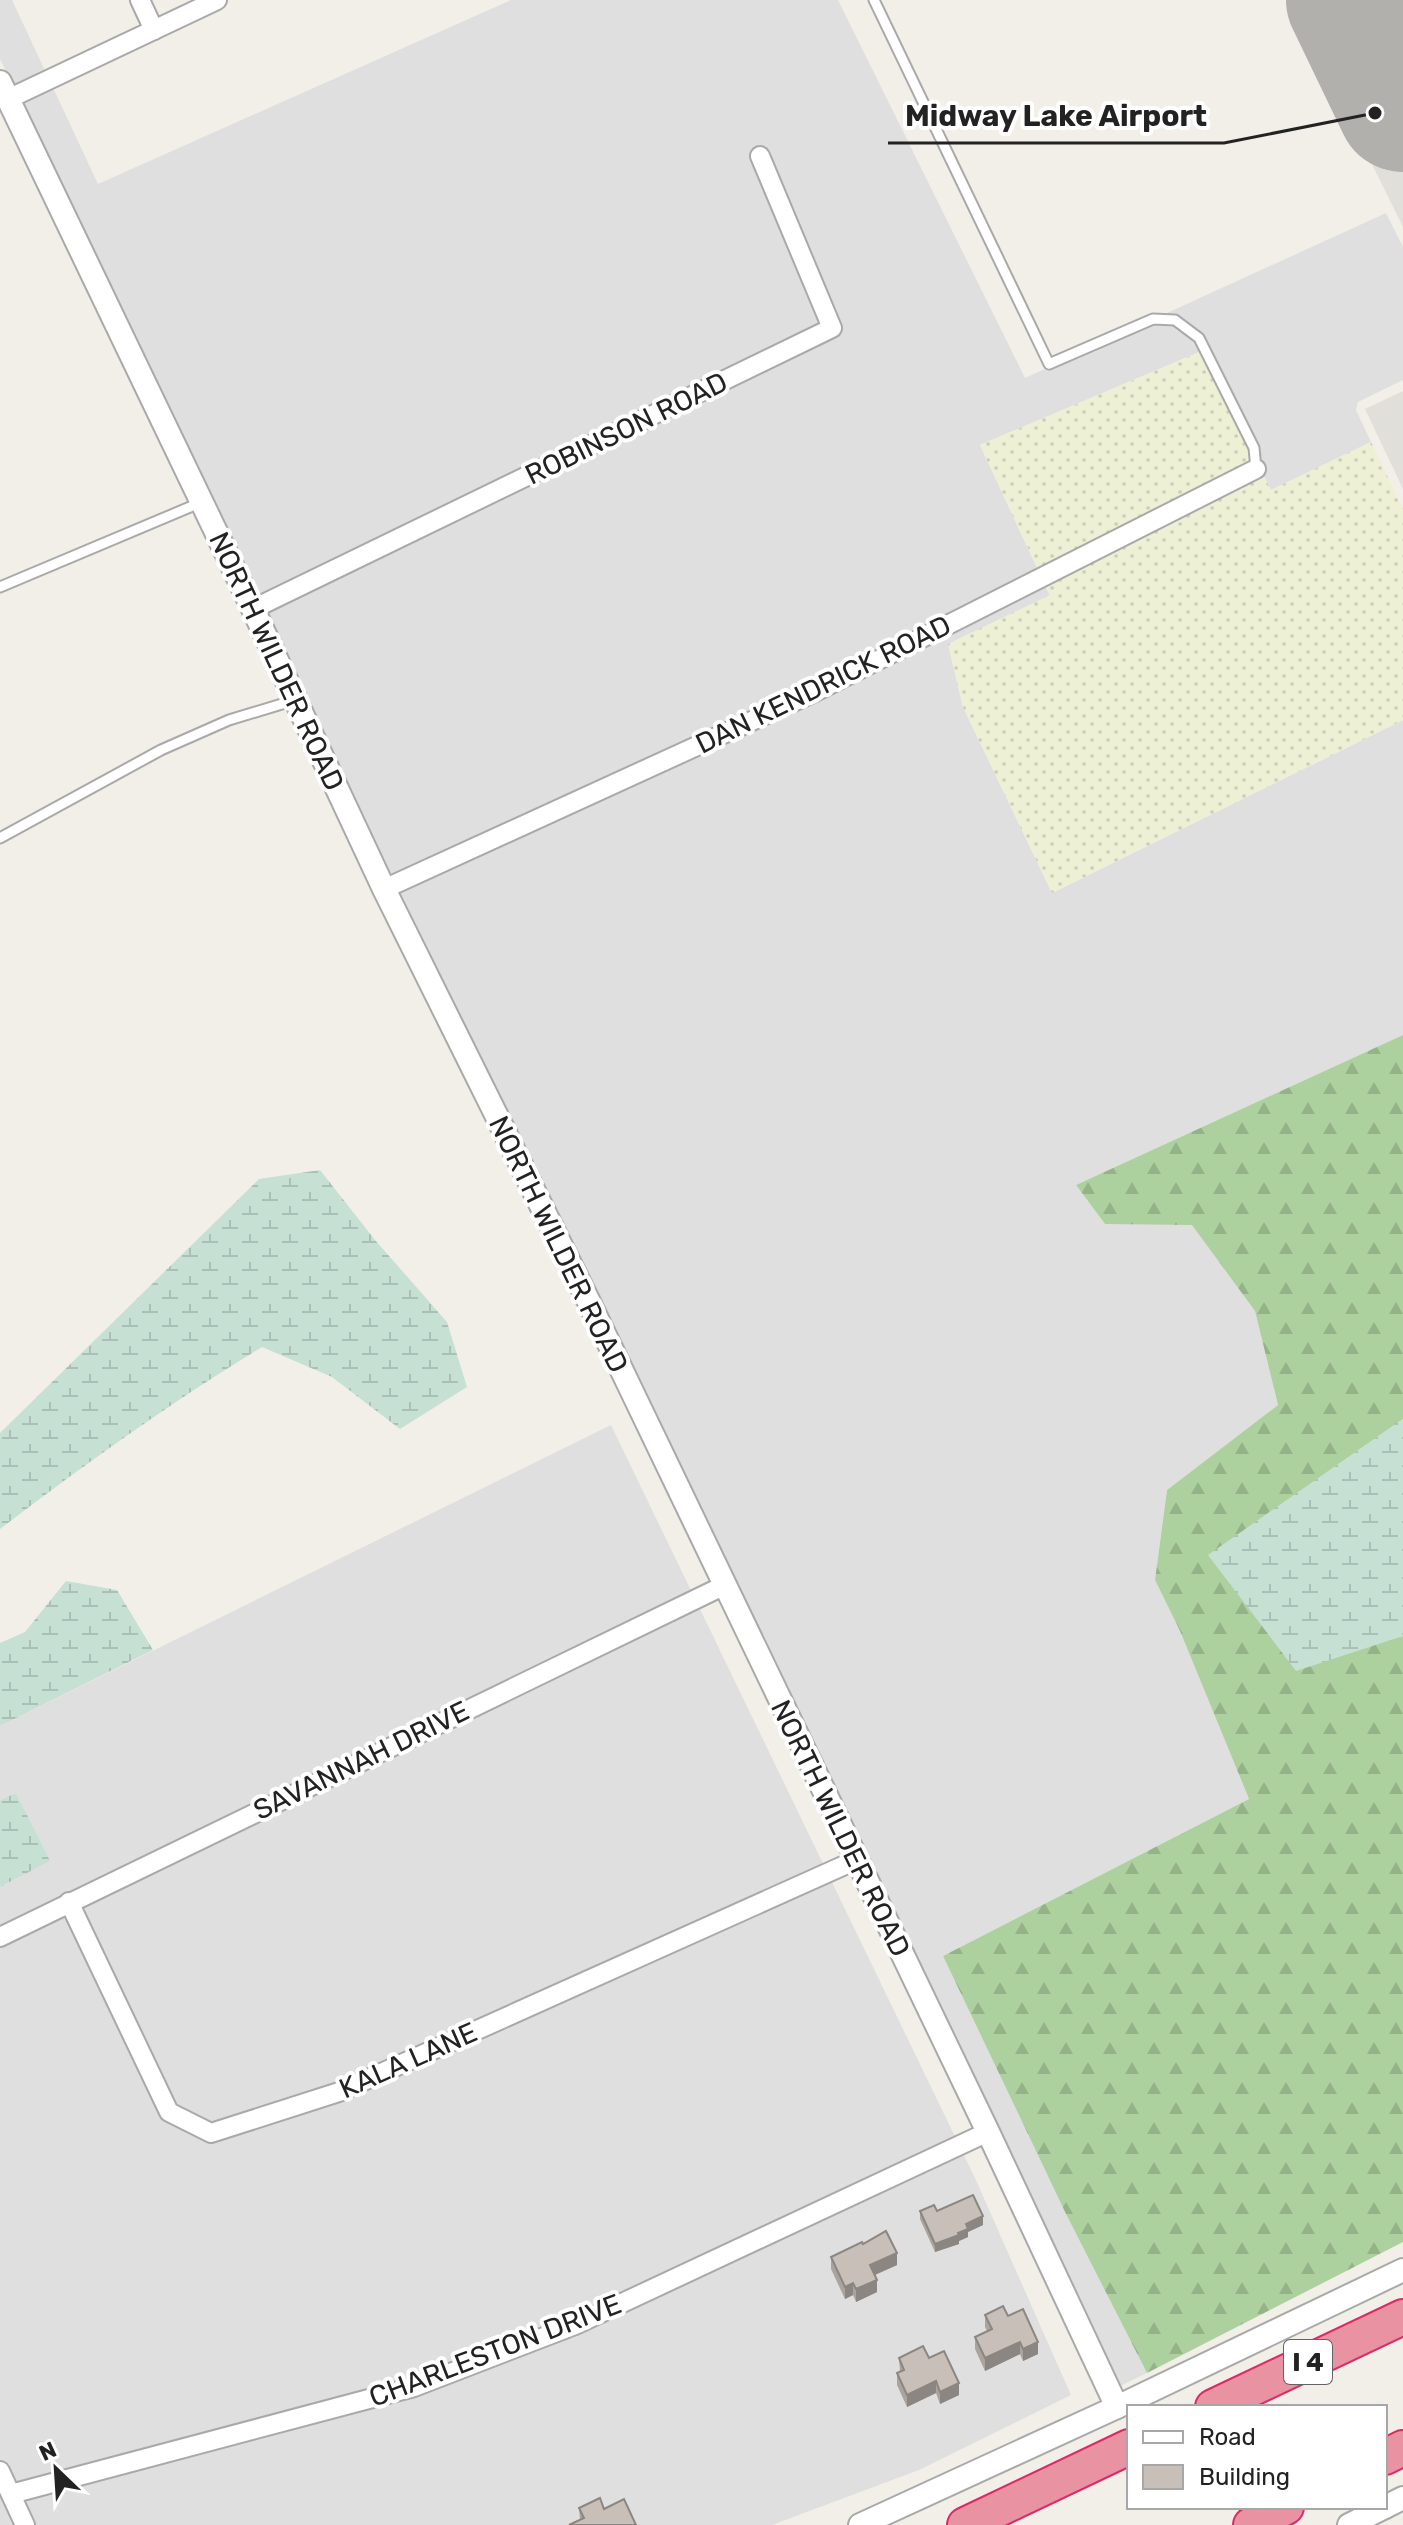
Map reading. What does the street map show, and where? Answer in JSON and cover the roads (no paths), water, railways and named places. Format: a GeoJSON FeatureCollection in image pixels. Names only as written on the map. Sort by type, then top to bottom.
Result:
{"type":"FeatureCollection","features":[{"type":"Feature","properties":{"kind":"highway","name":"I 4"},"geometry":{"type":"LineString","coordinates":[[1217,2405],[1403,2317]]}},
{"type":"Feature","properties":{"kind":"highway"},"geometry":{"type":"LineString","coordinates":[[965,2525],[1127,2448]]}},
{"type":"Feature","properties":{"kind":"highway"},"geometry":{"type":"LineString","coordinates":[[1251,2525],[1282,2509]]}},
{"type":"Feature","properties":{"kind":"street"},"geometry":{"type":"LineString","coordinates":[[140,0],[154,30]]}},
{"type":"Feature","properties":{"kind":"street"},"geometry":{"type":"LineString","coordinates":[[3,95],[217,0]]}},
{"type":"Feature","properties":{"kind":"street","name":"NORTH WILDER ROAD"},"geometry":{"type":"LineString","coordinates":[[3,95],[202,502],[384,889],[588,1300],[1117,2407]]}},
{"type":"Feature","properties":{"kind":"street","name":"ROBINSON ROAD"},"geometry":{"type":"LineString","coordinates":[[253,609],[832,328],[760,156]]}},
{"type":"Feature","properties":{"kind":"street","name":"DAN KENDRICK ROAD"},"geometry":{"type":"LineString","coordinates":[[384,889],[815,692],[1256,469]]}},
{"type":"Feature","properties":{"kind":"street","name":"SAVANNAH DRIVE"},"geometry":{"type":"LineString","coordinates":[[0,1937],[723,1586]]}},
{"type":"Feature","properties":{"kind":"street","name":"KALA LANE"},"geometry":{"type":"LineString","coordinates":[[69,1902],[169,2112],[211,2133],[339,2092],[856,1860]]}},
{"type":"Feature","properties":{"kind":"street","name":"CHARLESTON DRIVE"},"geometry":{"type":"LineString","coordinates":[[11,2494],[414,2387],[575,2325],[988,2132]]}},
{"type":"Feature","properties":{"kind":"street"},"geometry":{"type":"LineString","coordinates":[[860,2525],[1117,2407],[1403,2270]]}},
{"type":"Feature","properties":{"kind":"street"},"geometry":{"type":"LineString","coordinates":[[0,2471],[25,2525]]}},
{"type":"Feature","properties":{"kind":"street"},"geometry":{"type":"LineString","coordinates":[[1349,2525],[1381,2509]]}},
{"type":"Feature","properties":{"kind":"lane"},"geometry":{"type":"LineString","coordinates":[[874,0],[1049,364],[1153,319],[1175,320],[1199,338],[1254,448],[1256,469]]}},
{"type":"Feature","properties":{"kind":"lane"},"geometry":{"type":"LineString","coordinates":[[0,587],[202,502]]}},
{"type":"Feature","properties":{"kind":"lane"},"geometry":{"type":"LineString","coordinates":[[0,838],[161,750],[229,720],[295,700]]}},
{"type":"Feature","properties":{"kind":"place","name":"Midway Lake Airport"},"geometry":{"type":"Point","coordinates":[1375,113]}}]}
